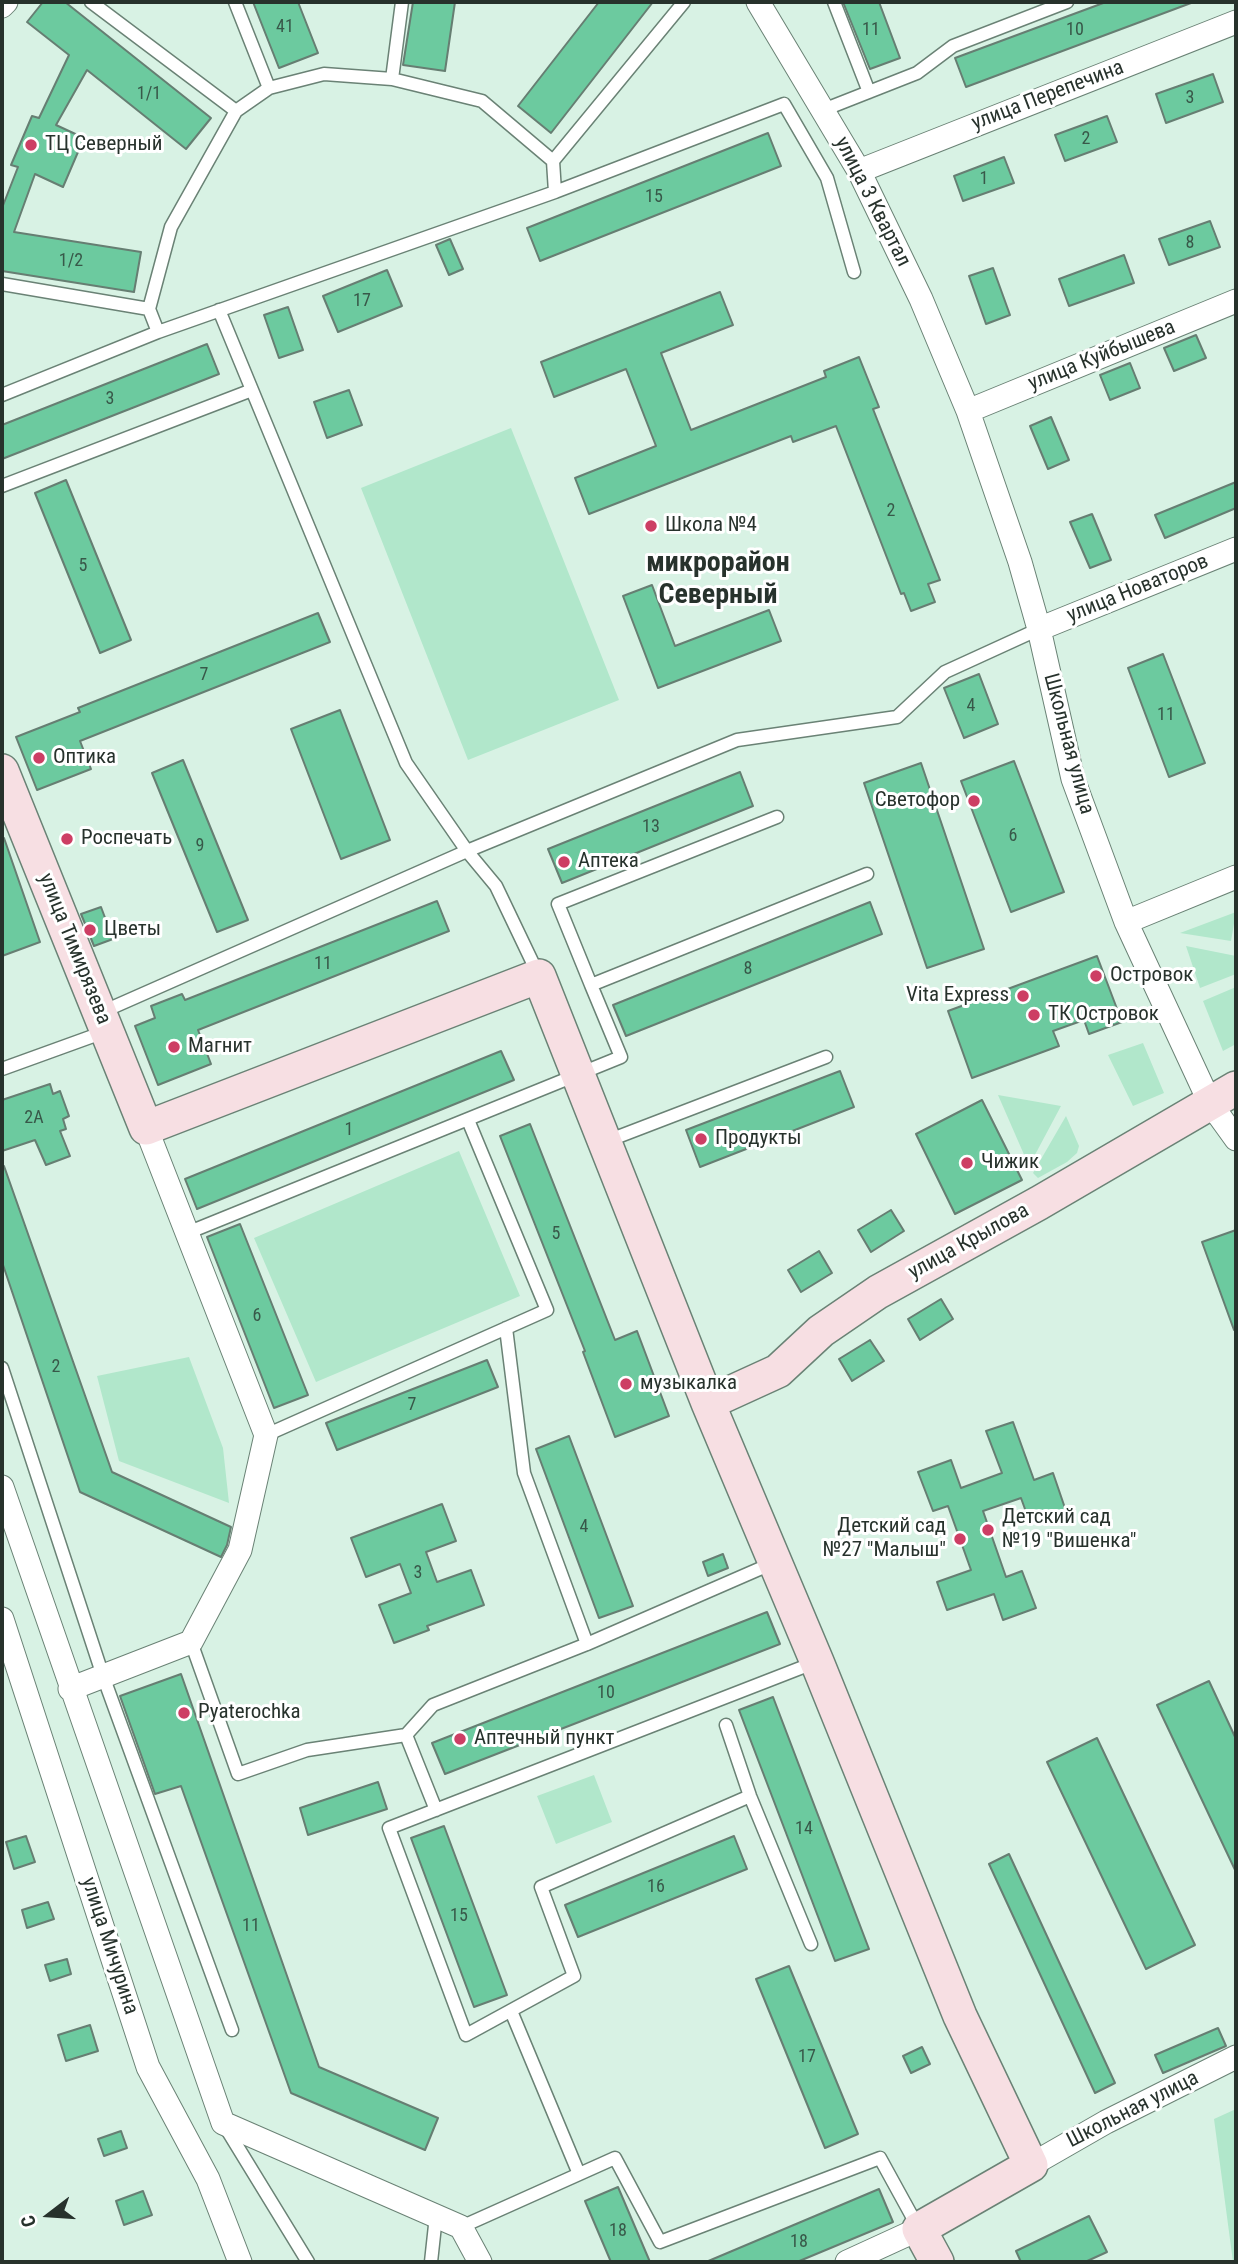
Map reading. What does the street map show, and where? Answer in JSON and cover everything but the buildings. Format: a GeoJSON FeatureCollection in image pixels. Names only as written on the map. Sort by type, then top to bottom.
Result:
{"type":"FeatureCollection","features":[{"type":"Feature","properties":{"kind":"street"},"geometry":{"type":"LineString","coordinates":[[2,6],[6,2]]}},
{"type":"Feature","properties":{"kind":"street","name":"улица 3 Квартал"},"geometry":{"type":"LineString","coordinates":[[758,2],[859,171],[921,299],[968,411]]}},
{"type":"Feature","properties":{"kind":"street","name":"улица Перепечина"},"geometry":{"type":"LineString","coordinates":[[859,171],[1236,22]]}},
{"type":"Feature","properties":{"kind":"street","name":"улица Куйбышева"},"geometry":{"type":"LineString","coordinates":[[968,411],[1236,300]]}},
{"type":"Feature","properties":{"kind":"street","name":"Школьная улица"},"geometry":{"type":"LineString","coordinates":[[968,411],[1020,562],[1039,629],[1073,779],[1126,922],[1223,1095],[1236,1139]]}},
{"type":"Feature","properties":{"kind":"street","name":"улица Новаторов"},"geometry":{"type":"LineString","coordinates":[[1039,629],[1236,549]]}},
{"type":"Feature","properties":{"kind":"street","name":"улица Тимирязева"},"geometry":{"type":"LineString","coordinates":[[2,771],[146,1128]]}},
{"type":"Feature","properties":{"kind":"street"},"geometry":{"type":"LineString","coordinates":[[1126,922],[1236,877]]}},
{"type":"Feature","properties":{"kind":"street"},"geometry":{"type":"LineString","coordinates":[[70,1689],[191,1643],[240,1550],[266,1435],[146,1128],[539,976],[708,1403],[817,1662],[960,2016],[1031,2165],[919,2230],[847,2262]]}},
{"type":"Feature","properties":{"kind":"street","name":"улица Крылова"},"geometry":{"type":"LineString","coordinates":[[708,1403],[778,1371],[821,1331],[878,1292],[1039,1203],[1223,1095]]}},
{"type":"Feature","properties":{"kind":"street"},"geometry":{"type":"LineString","coordinates":[[2,1487],[223,2123],[461,2227],[480,2262]]}},
{"type":"Feature","properties":{"kind":"street","name":"улица Мичурина"},"geometry":{"type":"LineString","coordinates":[[2,1619],[148,2067],[208,2179],[240,2262]]}},
{"type":"Feature","properties":{"kind":"street","name":"Школьная улица"},"geometry":{"type":"LineString","coordinates":[[1031,2165],[1106,2122],[1236,2057]]}},
{"type":"Feature","properties":{"kind":"street"},"geometry":{"type":"LineString","coordinates":[[919,2230],[937,2262]]}},
{"type":"Feature","properties":{"kind":"lane"},"geometry":{"type":"LineString","coordinates":[[91,2],[236,111]]}},
{"type":"Feature","properties":{"kind":"lane"},"geometry":{"type":"LineString","coordinates":[[235,2],[269,88]]}},
{"type":"Feature","properties":{"kind":"lane"},"geometry":{"type":"LineString","coordinates":[[392,79],[402,2]]}},
{"type":"Feature","properties":{"kind":"lane"},"geometry":{"type":"LineString","coordinates":[[555,192],[554,161],[684,2]]}},
{"type":"Feature","properties":{"kind":"lane"},"geometry":{"type":"LineString","coordinates":[[834,2],[869,92]]}},
{"type":"Feature","properties":{"kind":"lane"},"geometry":{"type":"LineString","coordinates":[[823,110],[917,74],[953,46],[1067,2]]}},
{"type":"Feature","properties":{"kind":"lane"},"geometry":{"type":"LineString","coordinates":[[158,332],[149,309],[171,227],[236,111],[269,88],[324,74],[392,79],[482,101],[554,161]]}},
{"type":"Feature","properties":{"kind":"lane"},"geometry":{"type":"LineString","coordinates":[[2,395],[158,332],[555,192],[785,104],[827,178],[854,272]]}},
{"type":"Feature","properties":{"kind":"lane"},"geometry":{"type":"LineString","coordinates":[[2,284],[149,309]]}},
{"type":"Feature","properties":{"kind":"lane"},"geometry":{"type":"LineString","coordinates":[[219,310],[406,763],[467,851],[496,886],[539,976]]}},
{"type":"Feature","properties":{"kind":"lane"},"geometry":{"type":"LineString","coordinates":[[2,486],[252,390]]}},
{"type":"Feature","properties":{"kind":"lane"},"geometry":{"type":"LineString","coordinates":[[2,1069],[467,851],[737,740],[897,717],[944,672],[1039,629]]}},
{"type":"Feature","properties":{"kind":"lane"},"geometry":{"type":"LineString","coordinates":[[187,1233],[621,1057],[558,904],[777,817]]}},
{"type":"Feature","properties":{"kind":"lane"},"geometry":{"type":"LineString","coordinates":[[591,985],[867,874]]}},
{"type":"Feature","properties":{"kind":"lane"},"geometry":{"type":"LineString","coordinates":[[603,1142],[826,1057]]}},
{"type":"Feature","properties":{"kind":"lane"},"geometry":{"type":"LineString","coordinates":[[266,1435],[547,1310],[468,1119]]}},
{"type":"Feature","properties":{"kind":"lane"},"geometry":{"type":"LineString","coordinates":[[506,1328],[524,1474],[587,1644]]}},
{"type":"Feature","properties":{"kind":"lane"},"geometry":{"type":"LineString","coordinates":[[2,1368],[103,1676],[232,2030]]}},
{"type":"Feature","properties":{"kind":"lane"},"geometry":{"type":"LineString","coordinates":[[191,1643],[237,1773],[307,1750],[406,1735],[433,1705],[587,1644],[774,1562]]}},
{"type":"Feature","properties":{"kind":"lane"},"geometry":{"type":"LineString","coordinates":[[750,1796],[541,1887],[574,1976],[466,2035],[389,1828],[817,1662]]}},
{"type":"Feature","properties":{"kind":"lane"},"geometry":{"type":"LineString","coordinates":[[726,1725],[750,1796],[811,1944]]}},
{"type":"Feature","properties":{"kind":"lane"},"geometry":{"type":"LineString","coordinates":[[406,1735],[436,1810]]}},
{"type":"Feature","properties":{"kind":"lane"},"geometry":{"type":"LineString","coordinates":[[511,2011],[579,2174]]}},
{"type":"Feature","properties":{"kind":"lane"},"geometry":{"type":"LineString","coordinates":[[223,2123],[308,2262]]}},
{"type":"Feature","properties":{"kind":"lane"},"geometry":{"type":"LineString","coordinates":[[461,2227],[615,2158],[660,2242],[880,2158],[919,2230]]}},
{"type":"Feature","properties":{"kind":"lane"},"geometry":{"type":"LineString","coordinates":[[430,2262],[436,2216]]}},
{"type":"Feature","properties":{"kind":"green space"},"geometry":{"type":"Polygon","coordinates":[[[511,428],[619,700],[468,760],[361,488],[511,428]]]}},
{"type":"Feature","properties":{"kind":"green space"},"geometry":{"type":"Polygon","coordinates":[[[1236,912],[1231,941],[1180,933],[1236,912]]]}},
{"type":"Feature","properties":{"kind":"green space"},"geometry":{"type":"Polygon","coordinates":[[[1186,946],[1236,956],[1236,974],[1200,988],[1186,946]]]}},
{"type":"Feature","properties":{"kind":"green space"},"geometry":{"type":"Polygon","coordinates":[[[1236,987],[1236,1044],[1223,1051],[1203,1001],[1236,987]]]}},
{"type":"Feature","properties":{"kind":"green space"},"geometry":{"type":"Polygon","coordinates":[[[1143,1043],[1164,1093],[1133,1106],[1108,1055],[1143,1043]]]}},
{"type":"Feature","properties":{"kind":"green space"},"geometry":{"type":"Polygon","coordinates":[[[998,1095],[1061,1106],[1029,1166],[998,1095]]]}},
{"type":"Feature","properties":{"kind":"green space"},"geometry":{"type":"Polygon","coordinates":[[[1066,1116],[1079,1146],[1077,1153],[1067,1162],[1038,1178],[1033,1173],[1066,1116]]]}},
{"type":"Feature","properties":{"kind":"green space"},"geometry":{"type":"Polygon","coordinates":[[[459,1151],[520,1296],[316,1382],[254,1238],[459,1151]]]}},
{"type":"Feature","properties":{"kind":"green space"},"geometry":{"type":"Polygon","coordinates":[[[189,1357],[223,1448],[229,1503],[119,1461],[97,1376],[189,1357]]]}},
{"type":"Feature","properties":{"kind":"green space"},"geometry":{"type":"Polygon","coordinates":[[[594,1775],[612,1822],[556,1844],[537,1796],[594,1775]]]}},
{"type":"Feature","properties":{"kind":"green space"},"geometry":{"type":"Polygon","coordinates":[[[1236,2109],[1236,2262],[1233,2262],[1214,2119],[1236,2109]]]}},
{"type":"Feature","properties":{"kind":"place","name":"ТЦ Северный"},"geometry":{"type":"Point","coordinates":[31,145]}},
{"type":"Feature","properties":{"kind":"place","name":"Школа №4"},"geometry":{"type":"Point","coordinates":[651,526]}},
{"type":"Feature","properties":{"kind":"place","name":"Оптика"},"geometry":{"type":"Point","coordinates":[39,758]}},
{"type":"Feature","properties":{"kind":"place","name":"Светофор"},"geometry":{"type":"Point","coordinates":[974,801]}},
{"type":"Feature","properties":{"kind":"place","name":"Роспечать"},"geometry":{"type":"Point","coordinates":[67,839]}},
{"type":"Feature","properties":{"kind":"place","name":"Аптека"},"geometry":{"type":"Point","coordinates":[564,862]}},
{"type":"Feature","properties":{"kind":"place","name":"Цветы"},"geometry":{"type":"Point","coordinates":[90,930]}},
{"type":"Feature","properties":{"kind":"place","name":"Островок"},"geometry":{"type":"Point","coordinates":[1096,976]}},
{"type":"Feature","properties":{"kind":"place","name":"Vita Express"},"geometry":{"type":"Point","coordinates":[1023,996]}},
{"type":"Feature","properties":{"kind":"place","name":"ТК Островок"},"geometry":{"type":"Point","coordinates":[1034,1015]}},
{"type":"Feature","properties":{"kind":"place","name":"Магнит"},"geometry":{"type":"Point","coordinates":[174,1047]}},
{"type":"Feature","properties":{"kind":"place","name":"Продукты"},"geometry":{"type":"Point","coordinates":[701,1139]}},
{"type":"Feature","properties":{"kind":"place","name":"Чижик"},"geometry":{"type":"Point","coordinates":[967,1163]}},
{"type":"Feature","properties":{"kind":"place","name":"музыкалка"},"geometry":{"type":"Point","coordinates":[626,1384]}},
{"type":"Feature","properties":{"kind":"place","name":"Детский сад №19 \"Вишенка\""},"geometry":{"type":"Point","coordinates":[988,1530]}},
{"type":"Feature","properties":{"kind":"place","name":"Детский сад №27 \"Малыш\""},"geometry":{"type":"Point","coordinates":[960,1539]}},
{"type":"Feature","properties":{"kind":"place","name":"Pyaterochka"},"geometry":{"type":"Point","coordinates":[184,1713]}},
{"type":"Feature","properties":{"kind":"place","name":"Аптечный пункт"},"geometry":{"type":"Point","coordinates":[460,1739]}},
{"type":"Feature","properties":{"kind":"district","name":"микрорайон Северный"},"geometry":{"type":"Point","coordinates":[718,580]}}]}
